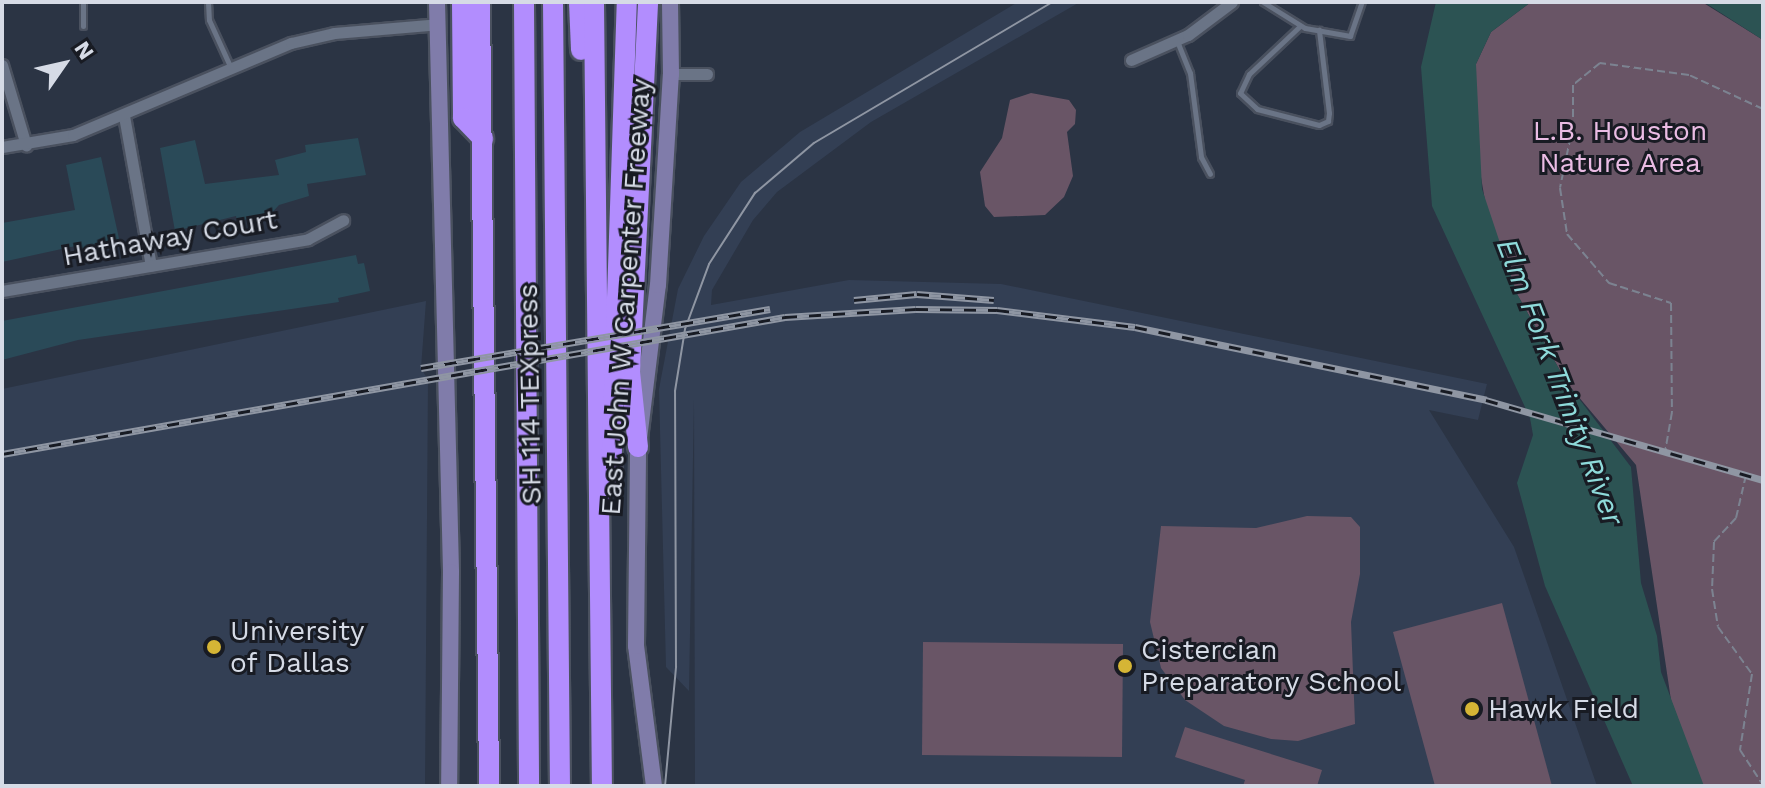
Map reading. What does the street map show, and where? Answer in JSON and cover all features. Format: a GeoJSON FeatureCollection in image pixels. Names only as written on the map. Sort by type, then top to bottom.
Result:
{"type":"FeatureCollection","features":[{"type":"Feature","properties":{"kind":"highway"},"geometry":{"type":"LineString","coordinates":[[462,2],[463,118],[483,139]]}},
{"type":"Feature","properties":{"kind":"highway"},"geometry":{"type":"LineString","coordinates":[[480,2],[483,139],[481,393],[489,786]]}},
{"type":"Feature","properties":{"kind":"highway","name":"SH 114 TEXpress"},"geometry":{"type":"LineString","coordinates":[[524,2],[529,786]]}},
{"type":"Feature","properties":{"kind":"highway","name":"SH 114 TEXpress"},"geometry":{"type":"LineString","coordinates":[[553,2],[560,786]]}},
{"type":"Feature","properties":{"kind":"highway"},"geometry":{"type":"LineString","coordinates":[[579,2],[590,331],[597,365]]}},
{"type":"Feature","properties":{"kind":"highway","name":"East John W Carpenter Freeway"},"geometry":{"type":"LineString","coordinates":[[594,2],[602,786]]}},
{"type":"Feature","properties":{"kind":"highway"},"geometry":{"type":"LineString","coordinates":[[599,529],[610,507],[627,2]]}},
{"type":"Feature","properties":{"kind":"highway"},"geometry":{"type":"LineString","coordinates":[[638,447],[630,372],[648,2]]}},
{"type":"Feature","properties":{"kind":"main road"},"geometry":{"type":"LineString","coordinates":[[437,2],[444,170],[449,451],[449,786]]}},
{"type":"Feature","properties":{"kind":"main road","name":"East John W Carpenter Freeway"},"geometry":{"type":"LineString","coordinates":[[654,786],[636,646],[638,447],[658,285],[671,74],[670,2]]}},
{"type":"Feature","properties":{"kind":"street"},"geometry":{"type":"LineString","coordinates":[[1131,60],[1177,40],[1232,2]]}},
{"type":"Feature","properties":{"kind":"street"},"geometry":{"type":"LineString","coordinates":[[2,147],[73,135],[124,116],[230,66],[334,33],[438,24]]}},
{"type":"Feature","properties":{"kind":"street"},"geometry":{"type":"LineString","coordinates":[[2,65],[26,145]]}},
{"type":"Feature","properties":{"kind":"street"},"geometry":{"type":"LineString","coordinates":[[671,74],[707,74]]}},
{"type":"Feature","properties":{"kind":"street"},"geometry":{"type":"LineString","coordinates":[[124,116],[151,266]]}},
{"type":"Feature","properties":{"kind":"street","name":"Hathaway Court"},"geometry":{"type":"LineString","coordinates":[[2,291],[308,239],[343,220]]}},
{"type":"Feature","properties":{"kind":"lane"},"geometry":{"type":"LineString","coordinates":[[83,2],[83,26]]}},
{"type":"Feature","properties":{"kind":"lane"},"geometry":{"type":"LineString","coordinates":[[208,2],[209,20],[230,66]]}},
{"type":"Feature","properties":{"kind":"lane"},"geometry":{"type":"LineString","coordinates":[[1263,2],[1300,26],[1350,36],[1362,2]]}},
{"type":"Feature","properties":{"kind":"lane"},"geometry":{"type":"LineString","coordinates":[[1300,26],[1249,74],[1240,93],[1257,109],[1319,125],[1328,121],[1329,113],[1319,30]]}},
{"type":"Feature","properties":{"kind":"lane"},"geometry":{"type":"LineString","coordinates":[[1177,40],[1190,73],[1201,157],[1210,174]]}},
{"type":"Feature","properties":{"kind":"path"},"geometry":{"type":"LineString","coordinates":[[1763,109],[1689,75],[1600,63],[1573,85],[1573,125],[1560,188],[1567,234],[1609,283],[1671,303],[1672,412],[1665,452],[1746,475],[1736,518],[1714,542],[1712,589],[1718,627],[1752,674],[1740,750],[1763,785]]}},
{"type":"Feature","properties":{"kind":"shaded area","name":"Cistercian Preparatory School"},"geometry":{"type":"Polygon","coordinates":[[[1018,2],[1080,2],[871,122],[777,192],[753,220],[712,290],[711,305],[849,280],[1001,284],[1487,384],[1478,420],[1429,410],[1514,547],[1597,786],[695,786],[694,398],[689,691],[666,667],[659,389],[678,289],[704,236],[741,182],[800,132],[1018,2]]]}},
{"type":"Feature","properties":{"kind":"shaded area","name":"University of Dallas"},"geometry":{"type":"Polygon","coordinates":[[[426,301],[421,368],[428,380],[425,786],[2,786],[2,389],[426,301]]]}},
{"type":"Feature","properties":{"kind":"green space","name":"L.B. Houston Nature Area"},"geometry":{"type":"Polygon","coordinates":[[[1531,2],[1702,2],[1763,40],[1763,786],[1703,786],[1671,700],[1636,465],[1567,383],[1517,294],[1489,224],[1476,148],[1476,64],[1491,32],[1531,2]]]}},
{"type":"Feature","properties":{"kind":"green space"},"geometry":{"type":"Polygon","coordinates":[[[1031,93],[1069,100],[1076,110],[1075,124],[1067,132],[1073,176],[1064,197],[1045,215],[994,217],[985,206],[980,172],[1002,138],[1010,100],[1031,93]]]}},
{"type":"Feature","properties":{"kind":"green space"},"geometry":{"type":"Polygon","coordinates":[[[1307,516],[1351,517],[1360,527],[1360,574],[1351,622],[1355,724],[1298,741],[1271,739],[1224,726],[1185,700],[1161,668],[1150,622],[1161,526],[1256,528],[1307,516]]]}},
{"type":"Feature","properties":{"kind":"green space","name":"Hawk Field"},"geometry":{"type":"Polygon","coordinates":[[[1502,603],[1552,786],[1435,786],[1393,632],[1502,603]]]}},
{"type":"Feature","properties":{"kind":"green space"},"geometry":{"type":"Polygon","coordinates":[[[923,642],[1123,644],[1122,757],[922,755],[923,642]]]}},
{"type":"Feature","properties":{"kind":"green space"},"geometry":{"type":"Polygon","coordinates":[[[1185,727],[1322,770],[1317,786],[1243,786],[1245,780],[1175,757],[1185,727]]]}},
{"type":"Feature","properties":{"kind":"water","name":"Elm Fork Trinity River"},"geometry":{"type":"Polygon","coordinates":[[[1436,2],[1531,2],[1491,32],[1476,64],[1482,189],[1517,294],[1567,383],[1631,467],[1641,583],[1657,636],[1661,672],[1704,786],[1633,786],[1545,586],[1517,483],[1533,435],[1530,418],[1432,206],[1421,67],[1436,2]]]}},
{"type":"Feature","properties":{"kind":"water"},"geometry":{"type":"Polygon","coordinates":[[[1702,2],[1763,2],[1763,40],[1707,4],[1702,2]]]}},
{"type":"Feature","properties":{"kind":"building"},"geometry":{"type":"Polygon","coordinates":[[[358,138],[366,175],[307,184],[309,196],[279,205],[269,216],[237,221],[236,216],[175,231],[160,148],[195,140],[205,184],[279,175],[275,160],[306,152],[305,145],[358,138]]]}},
{"type":"Feature","properties":{"kind":"building"},"geometry":{"type":"Polygon","coordinates":[[[101,157],[120,243],[80,249],[80,245],[2,262],[2,223],[75,210],[66,165],[101,157]]]}},
{"type":"Feature","properties":{"kind":"building"},"geometry":{"type":"Polygon","coordinates":[[[356,255],[358,264],[364,263],[370,291],[338,298],[339,302],[78,340],[2,360],[2,321],[356,255]]]}},
{"type":"Feature","properties":{"kind":"tram line"},"geometry":{"type":"LineString","coordinates":[[665,786],[676,667],[675,391],[685,329],[709,264],[755,193],[814,143],[1052,2]]}},
{"type":"Feature","properties":{"kind":"railway"},"geometry":{"type":"LineString","coordinates":[[854,300],[917,294],[994,300]]}},
{"type":"Feature","properties":{"kind":"railway"},"geometry":{"type":"LineString","coordinates":[[421,368],[770,309]]}},
{"type":"Feature","properties":{"kind":"railway"},"geometry":{"type":"LineString","coordinates":[[2,454],[785,317],[916,309],[997,310],[1135,327],[1486,400],[1763,480]]}},
{"type":"Feature","properties":{"kind":"place","name":"University of Dallas"},"geometry":{"type":"Point","coordinates":[214,647]}},
{"type":"Feature","properties":{"kind":"place","name":"Cistercian Preparatory School"},"geometry":{"type":"Point","coordinates":[1125,666]}},
{"type":"Feature","properties":{"kind":"place","name":"Hawk Field"},"geometry":{"type":"Point","coordinates":[1472,709]}}]}
